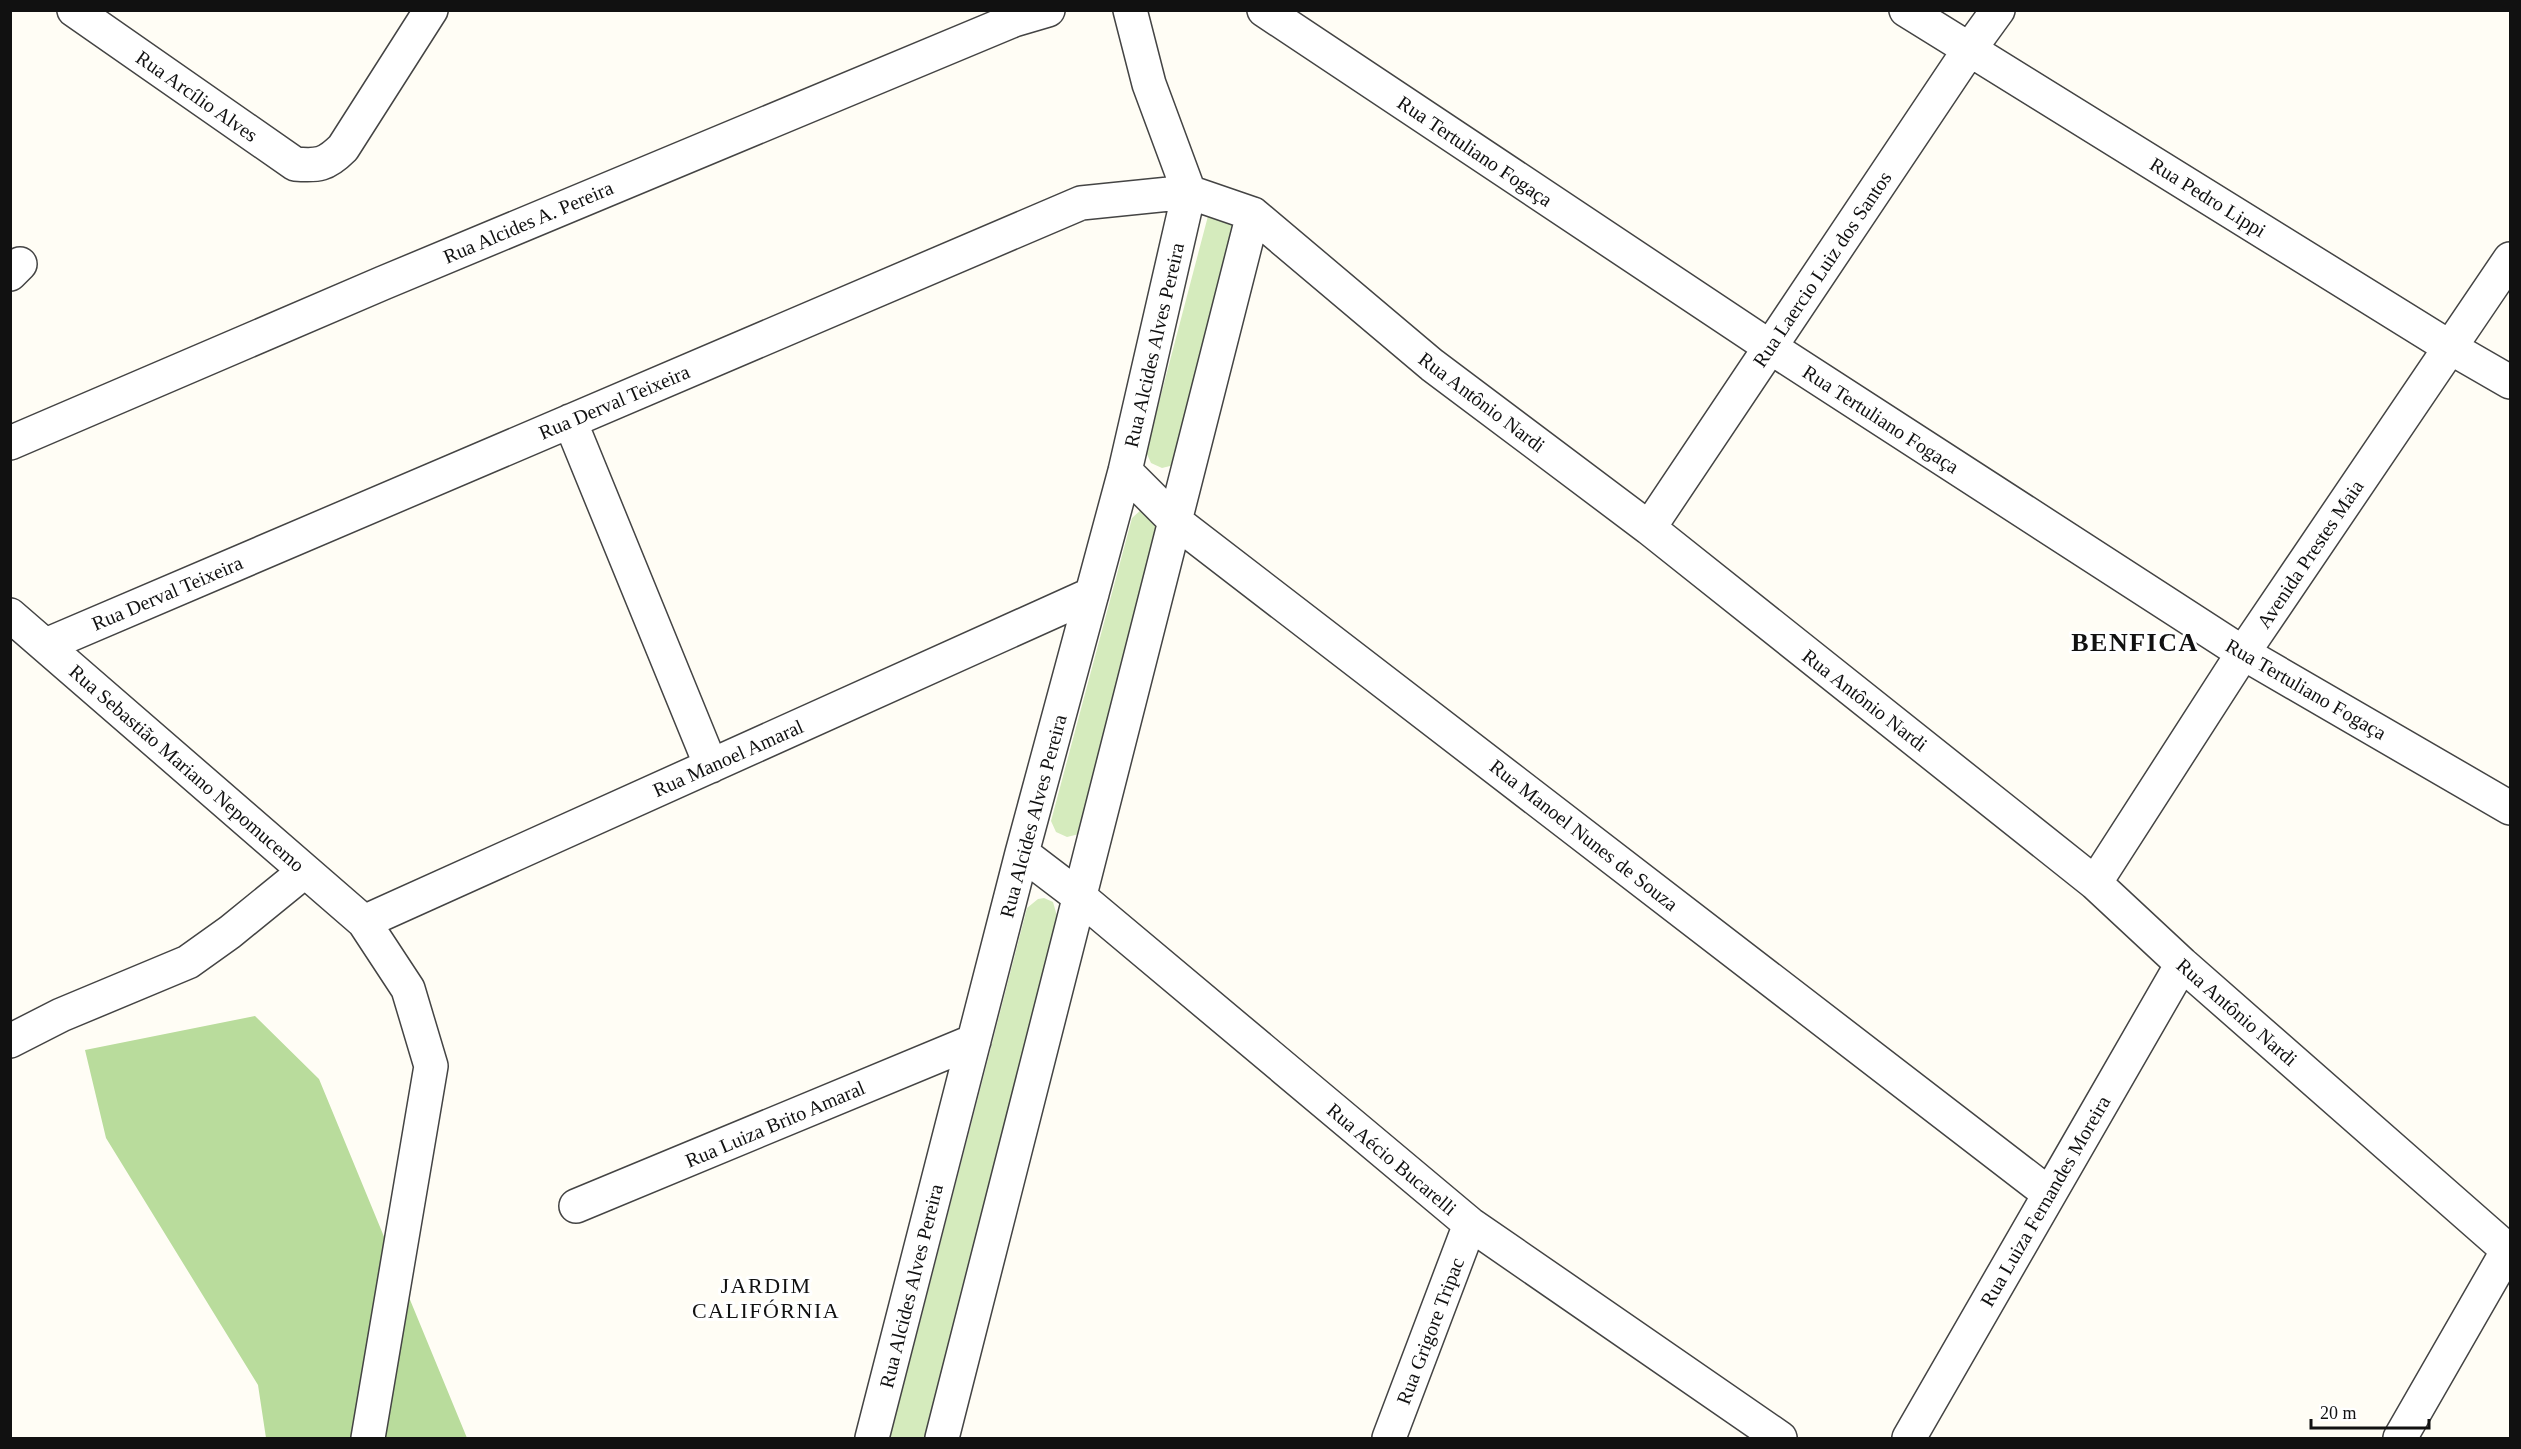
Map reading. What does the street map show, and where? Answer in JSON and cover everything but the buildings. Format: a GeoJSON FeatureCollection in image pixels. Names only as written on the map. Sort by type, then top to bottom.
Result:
{"type":"FeatureCollection","features":[{"type":"Feature","properties":{"kind":"street","name":"Rua Arcílio Alves"},"geometry":{"type":"LineString","coordinates":[[74,10],[295,164],[324,163],[343,148],[431,10]]}},
{"type":"Feature","properties":{"kind":"street","name":"Rua Alcides A. Pereira"},"geometry":{"type":"LineString","coordinates":[[10,443],[383,283],[1014,20],[1048,10]]}},
{"type":"Feature","properties":{"kind":"street"},"geometry":{"type":"LineString","coordinates":[[1130,10],[1149,84],[1189,192]]}},
{"type":"Feature","properties":{"kind":"street","name":"Rua Tertuliano Fogaça"},"geometry":{"type":"LineString","coordinates":[[1264,10],[1770,347],[2243,653],[2511,808]]}},
{"type":"Feature","properties":{"kind":"street","name":"Rua Pedro Lippi"},"geometry":{"type":"LineString","coordinates":[[1906,10],[2451,348],[2511,382]]}},
{"type":"Feature","properties":{"kind":"street","name":"Rua Laercio Luiz dos Santos"},"geometry":{"type":"LineString","coordinates":[[1649,528],[1998,10]]}},
{"type":"Feature","properties":{"kind":"street","name":"Rua Antônio Nardi"},"geometry":{"type":"LineString","coordinates":[[1189,192],[1253,214],[1432,365],[1649,528],[2096,883],[2182,963],[2509,1251]]}},
{"type":"Feature","properties":{"kind":"street","name":"Rua Derval Teixeira"},"geometry":{"type":"LineString","coordinates":[[46,645],[1081,203],[1189,192]]}},
{"type":"Feature","properties":{"kind":"street","name":"Rua Alcides Alves Pereira"},"geometry":{"type":"LineString","coordinates":[[872,1438],[1022,853],[1125,471],[1189,192]]}},
{"type":"Feature","properties":{"kind":"street"},"geometry":{"type":"LineString","coordinates":[[942,1438],[1253,214]]}},
{"type":"Feature","properties":{"kind":"street","name":"Avenida Prestes Maia"},"geometry":{"type":"LineString","coordinates":[[2096,883],[2243,653],[2511,259]]}},
{"type":"Feature","properties":{"kind":"street"},"geometry":{"type":"LineString","coordinates":[[570,421],[711,766]]}},
{"type":"Feature","properties":{"kind":"street","name":"Rua Manoel Nunes de Souza"},"geometry":{"type":"LineString","coordinates":[[1125,471],[1175,521],[2048,1193]]}},
{"type":"Feature","properties":{"kind":"street","name":"Rua Manoel Amaral"},"geometry":{"type":"LineString","coordinates":[[364,922],[1092,594]]}},
{"type":"Feature","properties":{"kind":"street","name":"Rua Sebastião Mariano Nepomucemo"},"geometry":{"type":"LineString","coordinates":[[10,615],[364,922],[408,989],[431,1066],[368,1438]]}},
{"type":"Feature","properties":{"kind":"street","name":"Rua Aécio Bucarelli"},"geometry":{"type":"LineString","coordinates":[[1022,853],[1081,898],[1470,1224],[1780,1438]]}},
{"type":"Feature","properties":{"kind":"street"},"geometry":{"type":"LineString","coordinates":[[10,1041],[61,1015],[188,962],[230,932],[305,871]]}},
{"type":"Feature","properties":{"kind":"street","name":"Rua Luiza Fernandes Moreira"},"geometry":{"type":"LineString","coordinates":[[1909,1438],[2182,963]]}},
{"type":"Feature","properties":{"kind":"street","name":"Rua Luiza Brito Amaral"},"geometry":{"type":"LineString","coordinates":[[576,1206],[974,1041]]}},
{"type":"Feature","properties":{"kind":"street","name":"Rua Grigore Tripac"},"geometry":{"type":"LineString","coordinates":[[1389,1438],[1470,1224]]}},
{"type":"Feature","properties":{"kind":"street"},"geometry":{"type":"LineString","coordinates":[[2400,1438],[2509,1251]]}},
{"type":"Feature","properties":{"kind":"green space"},"geometry":{"type":"Polygon","coordinates":[[[1208,216],[1238,219],[1174,465],[1162,468],[1151,463],[1146,452],[1208,216]]]}},
{"type":"Feature","properties":{"kind":"green space"},"geometry":{"type":"Polygon","coordinates":[[[1142,509],[1160,517],[1079,834],[1067,837],[1056,832],[1051,821],[1132,518],[1142,509]]]}},
{"type":"Feature","properties":{"kind":"green space"},"geometry":{"type":"Polygon","coordinates":[[[1044,898],[1053,902],[1057,916],[925,1438],[890,1438],[1027,908],[1038,899],[1044,898]]]}},
{"type":"Feature","properties":{"kind":"green space"},"geometry":{"type":"Polygon","coordinates":[[[255,1016],[319,1079],[467,1438],[266,1438],[258,1385],[106,1138],[85,1050],[255,1016]]]}},
{"type":"Feature","properties":{"kind":"district","name":"BENFICA"},"geometry":{"type":"Point","coordinates":[2135,642]}},
{"type":"Feature","properties":{"kind":"district","name":"JARDIM CALIFÓRNIA"},"geometry":{"type":"Point","coordinates":[766,1298]}}]}
